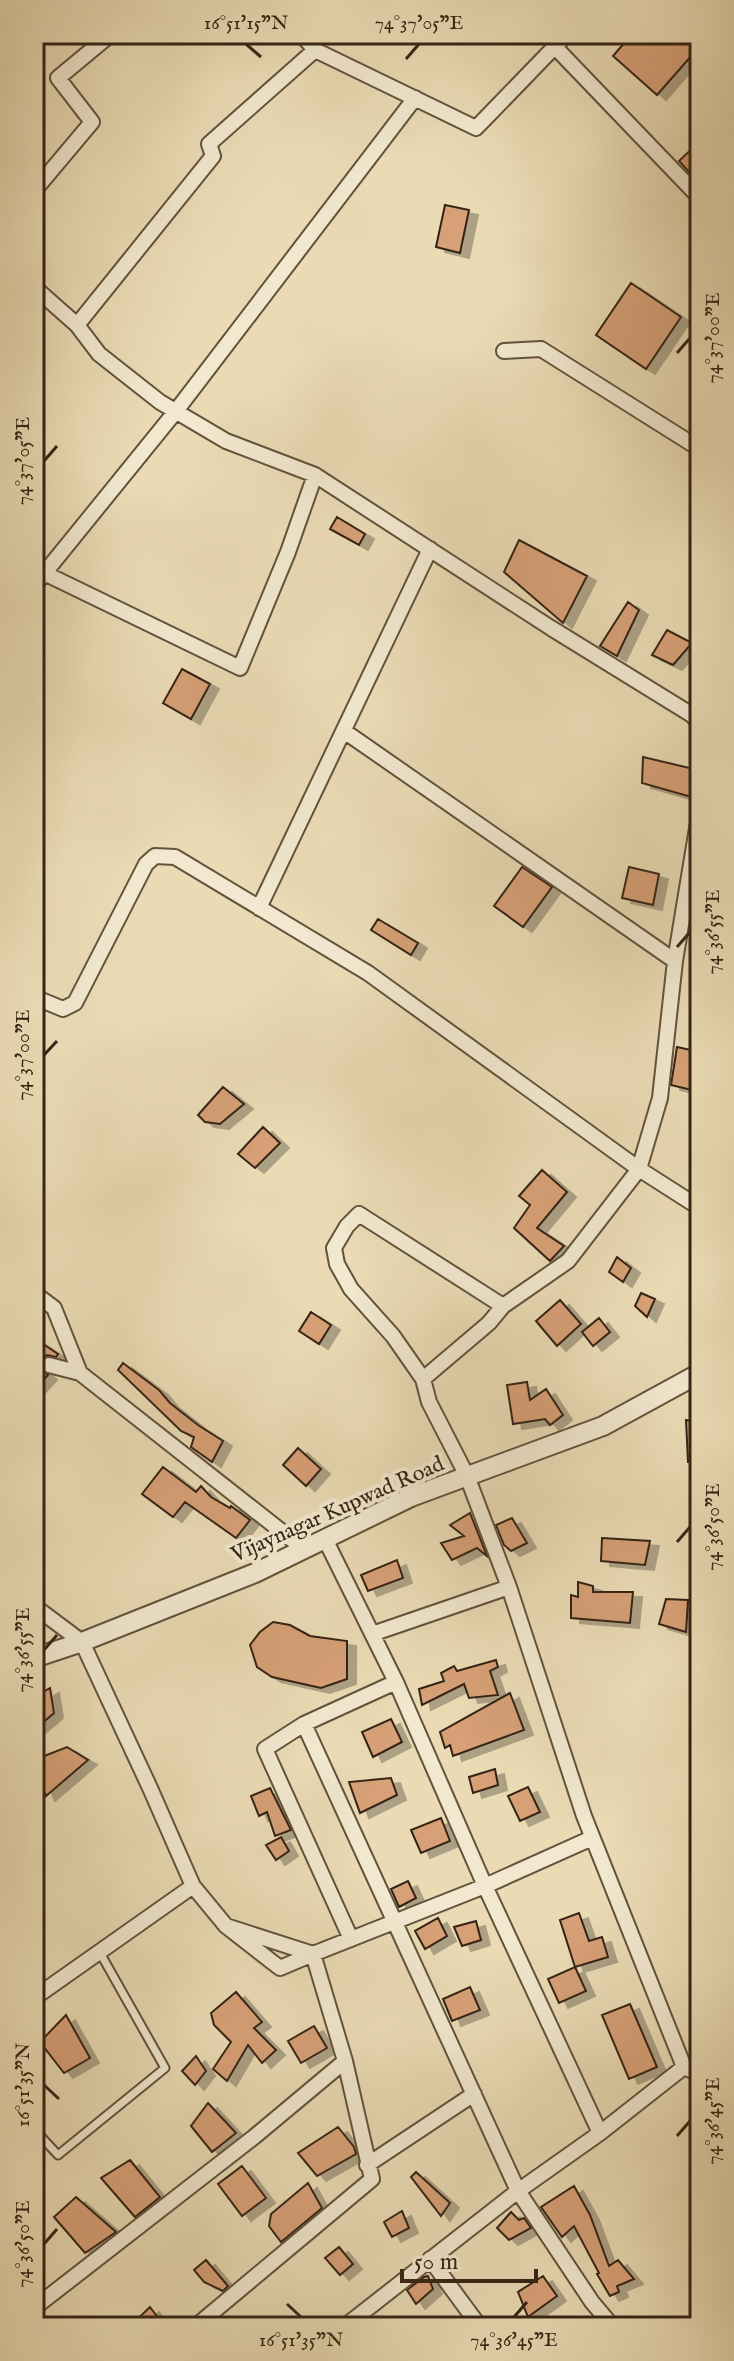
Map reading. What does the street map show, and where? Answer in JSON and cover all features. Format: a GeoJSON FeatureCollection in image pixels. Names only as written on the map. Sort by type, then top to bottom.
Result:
{"type":"FeatureCollection","features":[{"type":"Feature","properties":{"kind":"street"},"geometry":{"type":"LineString","coordinates":[[34,191],[92,122],[58,78],[111,34]]}},
{"type":"Feature","properties":{"kind":"street"},"geometry":{"type":"LineString","coordinates":[[301,34],[315,50],[476,128],[567,34]]}},
{"type":"Feature","properties":{"kind":"street"},"geometry":{"type":"LineString","coordinates":[[555,47],[700,198]]}},
{"type":"Feature","properties":{"kind":"street"},"geometry":{"type":"LineString","coordinates":[[77,325],[213,156],[209,144],[315,50]]}},
{"type":"Feature","properties":{"kind":"street"},"geometry":{"type":"LineString","coordinates":[[34,586],[176,411],[415,98]]}},
{"type":"Feature","properties":{"kind":"street"},"geometry":{"type":"LineString","coordinates":[[34,287],[77,325],[99,354],[160,402],[226,441],[315,475],[692,715],[700,725]]}},
{"type":"Feature","properties":{"kind":"street"},"geometry":{"type":"LineString","coordinates":[[504,351],[541,349],[700,449]]}},
{"type":"Feature","properties":{"kind":"street"},"geometry":{"type":"LineString","coordinates":[[44,573],[240,668],[288,552],[315,475]]}},
{"type":"Feature","properties":{"kind":"street"},"geometry":{"type":"LineString","coordinates":[[259,908],[430,549]]}},
{"type":"Feature","properties":{"kind":"street"},"geometry":{"type":"LineString","coordinates":[[344,731],[675,961]]}},
{"type":"Feature","properties":{"kind":"street"},"geometry":{"type":"LineString","coordinates":[[423,1379],[489,1323],[503,1306],[568,1261],[639,1169],[660,1098],[675,961],[700,810]]}},
{"type":"Feature","properties":{"kind":"street"},"geometry":{"type":"LineString","coordinates":[[34,997],[63,1009],[75,1003],[146,864],[155,856],[175,857],[368,973],[639,1169],[700,1208]]}},
{"type":"Feature","properties":{"kind":"street"},"geometry":{"type":"LineString","coordinates":[[503,1306],[359,1214],[347,1226],[334,1248],[337,1264],[351,1289],[393,1336],[423,1379],[429,1402],[467,1476],[509,1587],[592,1838],[684,2067],[700,2074]]}},
{"type":"Feature","properties":{"kind":"street"},"geometry":{"type":"LineString","coordinates":[[34,1293],[54,1308],[80,1373]]}},
{"type":"Feature","properties":{"kind":"street"},"geometry":{"type":"LineString","coordinates":[[49,1365],[80,1373],[304,1549]]}},
{"type":"Feature","properties":{"kind":"street","name":"Vijaynagar Kupwad Road"},"geometry":{"type":"LineString","coordinates":[[34,1658],[255,1573],[411,1497],[603,1426],[700,1373]]}},
{"type":"Feature","properties":{"kind":"street"},"geometry":{"type":"LineString","coordinates":[[325,1539],[396,1682],[485,1886],[600,2133]]}},
{"type":"Feature","properties":{"kind":"street"},"geometry":{"type":"LineString","coordinates":[[372,1634],[509,1587]]}},
{"type":"Feature","properties":{"kind":"street"},"geometry":{"type":"LineString","coordinates":[[34,1606],[82,1642],[193,1886],[226,1926],[280,1968],[485,1886],[592,1838]]}},
{"type":"Feature","properties":{"kind":"street"},"geometry":{"type":"LineString","coordinates":[[351,1939],[265,1749],[304,1724],[396,1682]]}},
{"type":"Feature","properties":{"kind":"street"},"geometry":{"type":"LineString","coordinates":[[304,1724],[518,2191],[592,2302],[613,2327]]}},
{"type":"Feature","properties":{"kind":"street"},"geometry":{"type":"LineString","coordinates":[[34,1998],[193,1886]]}},
{"type":"Feature","properties":{"kind":"street"},"geometry":{"type":"LineString","coordinates":[[226,1926],[313,1954]]}},
{"type":"Feature","properties":{"kind":"street"},"geometry":{"type":"LineString","coordinates":[[195,2327],[372,2179],[345,2061],[313,1954]]}},
{"type":"Feature","properties":{"kind":"street"},"geometry":{"type":"LineString","coordinates":[[34,2308],[254,2137],[345,2061]]}},
{"type":"Feature","properties":{"kind":"street"},"geometry":{"type":"LineString","coordinates":[[344,2327],[684,2067]]}},
{"type":"Feature","properties":{"kind":"street"},"geometry":{"type":"LineString","coordinates":[[367,2165],[474,2094]]}},
{"type":"Feature","properties":{"kind":"street"},"geometry":{"type":"LineString","coordinates":[[430,2259],[480,2327]]}},
{"type":"Feature","properties":{"kind":"lane"},"geometry":{"type":"LineString","coordinates":[[34,2129],[58,2155],[165,2068],[99,1951]]}},
{"type":"Feature","properties":{"kind":"building"},"geometry":{"type":"Polygon","coordinates":[[[632,34],[689,34],[700,46],[657,95],[613,56],[632,34]]]}},
{"type":"Feature","properties":{"kind":"building"},"geometry":{"type":"Polygon","coordinates":[[[700,141],[700,184],[679,161],[700,141]]]}},
{"type":"Feature","properties":{"kind":"building"},"geometry":{"type":"Polygon","coordinates":[[[445,205],[469,210],[460,253],[436,247],[445,205]]]}},
{"type":"Feature","properties":{"kind":"building"},"geometry":{"type":"Polygon","coordinates":[[[631,283],[681,317],[646,369],[596,335],[631,283]]]}},
{"type":"Feature","properties":{"kind":"building"},"geometry":{"type":"Polygon","coordinates":[[[337,517],[365,534],[359,545],[330,529],[337,517]]]}},
{"type":"Feature","properties":{"kind":"building"},"geometry":{"type":"Polygon","coordinates":[[[519,540],[587,576],[563,623],[504,572],[519,540]]]}},
{"type":"Feature","properties":{"kind":"building"},"geometry":{"type":"Polygon","coordinates":[[[628,602],[639,610],[617,656],[600,646],[628,602]]]}},
{"type":"Feature","properties":{"kind":"building"},"geometry":{"type":"Polygon","coordinates":[[[667,630],[692,643],[673,665],[652,655],[667,630]]]}},
{"type":"Feature","properties":{"kind":"building"},"geometry":{"type":"Polygon","coordinates":[[[182,669],[210,684],[191,719],[163,703],[182,669]]]}},
{"type":"Feature","properties":{"kind":"building"},"geometry":{"type":"Polygon","coordinates":[[[643,757],[698,770],[695,798],[642,783],[643,757]]]}},
{"type":"Feature","properties":{"kind":"building"},"geometry":{"type":"Polygon","coordinates":[[[522,867],[552,887],[523,927],[494,906],[522,867]]]}},
{"type":"Feature","properties":{"kind":"building"},"geometry":{"type":"Polygon","coordinates":[[[629,867],[659,874],[653,905],[622,898],[629,867]]]}},
{"type":"Feature","properties":{"kind":"building"},"geometry":{"type":"Polygon","coordinates":[[[378,919],[418,943],[411,955],[371,930],[378,919]]]}},
{"type":"Feature","properties":{"kind":"building"},"geometry":{"type":"Polygon","coordinates":[[[677,1047],[700,1052],[700,1092],[671,1085],[677,1047]]]}},
{"type":"Feature","properties":{"kind":"building"},"geometry":{"type":"Polygon","coordinates":[[[223,1087],[244,1104],[220,1124],[205,1122],[198,1115],[223,1087]]]}},
{"type":"Feature","properties":{"kind":"building"},"geometry":{"type":"Polygon","coordinates":[[[263,1127],[280,1143],[255,1168],[238,1154],[263,1127]]]}},
{"type":"Feature","properties":{"kind":"building"},"geometry":{"type":"Polygon","coordinates":[[[542,1170],[567,1192],[537,1228],[564,1246],[550,1261],[514,1228],[530,1205],[519,1196],[542,1170]]]}},
{"type":"Feature","properties":{"kind":"building"},"geometry":{"type":"Polygon","coordinates":[[[617,1257],[631,1268],[623,1282],[609,1272],[617,1257]]]}},
{"type":"Feature","properties":{"kind":"building"},"geometry":{"type":"Polygon","coordinates":[[[641,1293],[655,1299],[647,1317],[635,1306],[641,1293]]]}},
{"type":"Feature","properties":{"kind":"building"},"geometry":{"type":"Polygon","coordinates":[[[560,1300],[581,1324],[557,1346],[536,1321],[560,1300]]]}},
{"type":"Feature","properties":{"kind":"building"},"geometry":{"type":"Polygon","coordinates":[[[311,1312],[331,1325],[319,1344],[299,1331],[311,1312]]]}},
{"type":"Feature","properties":{"kind":"building"},"geometry":{"type":"Polygon","coordinates":[[[599,1318],[610,1332],[593,1346],[582,1332],[599,1318]]]}},
{"type":"Feature","properties":{"kind":"building"},"geometry":{"type":"Polygon","coordinates":[[[34,1338],[58,1354],[41,1359],[40,1368],[48,1375],[34,1390],[34,1338]]]}},
{"type":"Feature","properties":{"kind":"building"},"geometry":{"type":"Polygon","coordinates":[[[123,1363],[198,1425],[223,1441],[212,1462],[191,1447],[194,1437],[181,1431],[118,1370],[123,1363]]]}},
{"type":"Feature","properties":{"kind":"building"},"geometry":{"type":"Polygon","coordinates":[[[527,1382],[530,1400],[546,1389],[563,1415],[550,1425],[545,1419],[513,1424],[507,1385],[527,1382]]]}},
{"type":"Feature","properties":{"kind":"building"},"geometry":{"type":"Polygon","coordinates":[[[686,1420],[700,1422],[700,1461],[688,1462],[686,1420]]]}},
{"type":"Feature","properties":{"kind":"building"},"geometry":{"type":"Polygon","coordinates":[[[298,1448],[321,1469],[306,1486],[283,1465],[298,1448]]]}},
{"type":"Feature","properties":{"kind":"building"},"geometry":{"type":"Polygon","coordinates":[[[163,1467],[196,1492],[201,1486],[211,1497],[231,1506],[250,1520],[236,1538],[185,1502],[173,1517],[142,1494],[163,1467]]]}},
{"type":"Feature","properties":{"kind":"building"},"geometry":{"type":"Polygon","coordinates":[[[470,1513],[487,1556],[477,1548],[452,1560],[441,1543],[464,1536],[450,1525],[470,1513]]]}},
{"type":"Feature","properties":{"kind":"building"},"geometry":{"type":"Polygon","coordinates":[[[512,1518],[527,1543],[511,1551],[504,1545],[496,1525],[512,1518]]]}},
{"type":"Feature","properties":{"kind":"building"},"geometry":{"type":"Polygon","coordinates":[[[602,1538],[650,1541],[645,1565],[601,1561],[602,1538]]]}},
{"type":"Feature","properties":{"kind":"building"},"geometry":{"type":"Polygon","coordinates":[[[397,1560],[403,1578],[368,1591],[361,1575],[397,1560]]]}},
{"type":"Feature","properties":{"kind":"building"},"geometry":{"type":"Polygon","coordinates":[[[578,1582],[593,1586],[593,1592],[633,1592],[630,1623],[571,1618],[571,1595],[578,1597],[578,1582]]]}},
{"type":"Feature","properties":{"kind":"building"},"geometry":{"type":"Polygon","coordinates":[[[666,1599],[688,1600],[686,1632],[659,1624],[666,1599]]]}},
{"type":"Feature","properties":{"kind":"building"},"geometry":{"type":"Polygon","coordinates":[[[273,1622],[290,1625],[310,1636],[347,1641],[347,1679],[321,1688],[272,1677],[257,1667],[250,1645],[273,1622]]]}},
{"type":"Feature","properties":{"kind":"building"},"geometry":{"type":"Polygon","coordinates":[[[496,1660],[498,1667],[490,1671],[498,1695],[469,1698],[464,1684],[422,1705],[419,1689],[444,1681],[441,1673],[454,1666],[457,1671],[496,1660]]]}},
{"type":"Feature","properties":{"kind":"building"},"geometry":{"type":"Polygon","coordinates":[[[50,1688],[54,1713],[34,1730],[34,1697],[50,1688]]]}},
{"type":"Feature","properties":{"kind":"building"},"geometry":{"type":"Polygon","coordinates":[[[510,1693],[524,1730],[453,1756],[450,1745],[445,1748],[440,1732],[510,1693]]]}},
{"type":"Feature","properties":{"kind":"building"},"geometry":{"type":"Polygon","coordinates":[[[391,1719],[402,1742],[373,1757],[362,1732],[391,1719]]]}},
{"type":"Feature","properties":{"kind":"building"},"geometry":{"type":"Polygon","coordinates":[[[67,1747],[88,1760],[46,1796],[34,1760],[67,1747]]]}},
{"type":"Feature","properties":{"kind":"building"},"geometry":{"type":"Polygon","coordinates":[[[495,1769],[498,1785],[473,1793],[469,1777],[495,1769]]]}},
{"type":"Feature","properties":{"kind":"building"},"geometry":{"type":"Polygon","coordinates":[[[391,1778],[397,1795],[360,1813],[349,1782],[391,1778]]]}},
{"type":"Feature","properties":{"kind":"building"},"geometry":{"type":"Polygon","coordinates":[[[528,1787],[540,1812],[520,1821],[508,1796],[528,1787]]]}},
{"type":"Feature","properties":{"kind":"building"},"geometry":{"type":"Polygon","coordinates":[[[270,1788],[291,1830],[275,1836],[267,1812],[259,1816],[251,1796],[270,1788]]]}},
{"type":"Feature","properties":{"kind":"building"},"geometry":{"type":"Polygon","coordinates":[[[441,1818],[450,1841],[421,1853],[411,1830],[441,1818]]]}},
{"type":"Feature","properties":{"kind":"building"},"geometry":{"type":"Polygon","coordinates":[[[281,1837],[289,1851],[276,1860],[266,1845],[281,1837]]]}},
{"type":"Feature","properties":{"kind":"building"},"geometry":{"type":"Polygon","coordinates":[[[408,1881],[416,1898],[399,1907],[391,1889],[408,1881]]]}},
{"type":"Feature","properties":{"kind":"building"},"geometry":{"type":"Polygon","coordinates":[[[579,1913],[589,1941],[602,1937],[608,1957],[575,1967],[560,1920],[579,1913]]]}},
{"type":"Feature","properties":{"kind":"building"},"geometry":{"type":"Polygon","coordinates":[[[438,1918],[447,1936],[425,1949],[415,1931],[438,1918]]]}},
{"type":"Feature","properties":{"kind":"building"},"geometry":{"type":"Polygon","coordinates":[[[476,1921],[481,1940],[462,1946],[454,1927],[476,1921]]]}},
{"type":"Feature","properties":{"kind":"building"},"geometry":{"type":"Polygon","coordinates":[[[575,1967],[586,1991],[559,2003],[548,1979],[575,1967]]]}},
{"type":"Feature","properties":{"kind":"building"},"geometry":{"type":"Polygon","coordinates":[[[470,1987],[480,2010],[452,2021],[443,1999],[470,1987]]]}},
{"type":"Feature","properties":{"kind":"building"},"geometry":{"type":"Polygon","coordinates":[[[236,1992],[262,2022],[254,2028],[276,2050],[262,2063],[248,2045],[227,2081],[213,2069],[231,2042],[214,2025],[211,2013],[236,1992]]]}},
{"type":"Feature","properties":{"kind":"building"},"geometry":{"type":"Polygon","coordinates":[[[630,2004],[657,2067],[629,2079],[602,2015],[630,2004]]]}},
{"type":"Feature","properties":{"kind":"building"},"geometry":{"type":"Polygon","coordinates":[[[66,2015],[90,2058],[64,2073],[40,2042],[66,2015]]]}},
{"type":"Feature","properties":{"kind":"building"},"geometry":{"type":"Polygon","coordinates":[[[314,2026],[327,2048],[301,2063],[288,2041],[314,2026]]]}},
{"type":"Feature","properties":{"kind":"building"},"geometry":{"type":"Polygon","coordinates":[[[196,2056],[206,2071],[195,2085],[182,2071],[196,2056]]]}},
{"type":"Feature","properties":{"kind":"building"},"geometry":{"type":"Polygon","coordinates":[[[208,2103],[236,2133],[212,2152],[191,2126],[208,2103]]]}},
{"type":"Feature","properties":{"kind":"building"},"geometry":{"type":"Polygon","coordinates":[[[338,2127],[356,2154],[317,2176],[298,2153],[338,2127]]]}},
{"type":"Feature","properties":{"kind":"building"},"geometry":{"type":"Polygon","coordinates":[[[130,2160],[160,2197],[135,2217],[101,2178],[130,2160]]]}},
{"type":"Feature","properties":{"kind":"building"},"geometry":{"type":"Polygon","coordinates":[[[242,2166],[266,2198],[242,2216],[218,2184],[242,2166]]]}},
{"type":"Feature","properties":{"kind":"building"},"geometry":{"type":"Polygon","coordinates":[[[416,2172],[450,2203],[441,2216],[411,2177],[416,2172]]]}},
{"type":"Feature","properties":{"kind":"building"},"geometry":{"type":"Polygon","coordinates":[[[308,2183],[322,2208],[281,2242],[269,2226],[271,2214],[308,2183]]]}},
{"type":"Feature","properties":{"kind":"building"},"geometry":{"type":"Polygon","coordinates":[[[574,2186],[590,2215],[609,2266],[618,2260],[634,2279],[617,2286],[619,2292],[610,2296],[574,2226],[562,2237],[541,2207],[574,2186]]]}},
{"type":"Feature","properties":{"kind":"building"},"geometry":{"type":"Polygon","coordinates":[[[76,2197],[116,2232],[85,2253],[54,2217],[76,2197]]]}},
{"type":"Feature","properties":{"kind":"building"},"geometry":{"type":"Polygon","coordinates":[[[402,2211],[409,2228],[392,2237],[384,2222],[402,2211]]]}},
{"type":"Feature","properties":{"kind":"building"},"geometry":{"type":"Polygon","coordinates":[[[511,2212],[519,2220],[524,2218],[531,2228],[509,2240],[497,2228],[511,2212]]]}},
{"type":"Feature","properties":{"kind":"building"},"geometry":{"type":"Polygon","coordinates":[[[339,2247],[353,2264],[340,2275],[325,2258],[339,2247]]]}},
{"type":"Feature","properties":{"kind":"building"},"geometry":{"type":"Polygon","coordinates":[[[206,2260],[228,2286],[223,2291],[204,2282],[194,2270],[206,2260]]]}},
{"type":"Feature","properties":{"kind":"building"},"geometry":{"type":"Polygon","coordinates":[[[428,2276],[433,2289],[416,2304],[407,2290],[428,2276]]]}},
{"type":"Feature","properties":{"kind":"building"},"geometry":{"type":"Polygon","coordinates":[[[543,2276],[557,2296],[528,2317],[518,2292],[543,2276]]]}},
{"type":"Feature","properties":{"kind":"building"},"geometry":{"type":"Polygon","coordinates":[[[150,2307],[165,2327],[129,2327],[150,2307]]]}}]}
